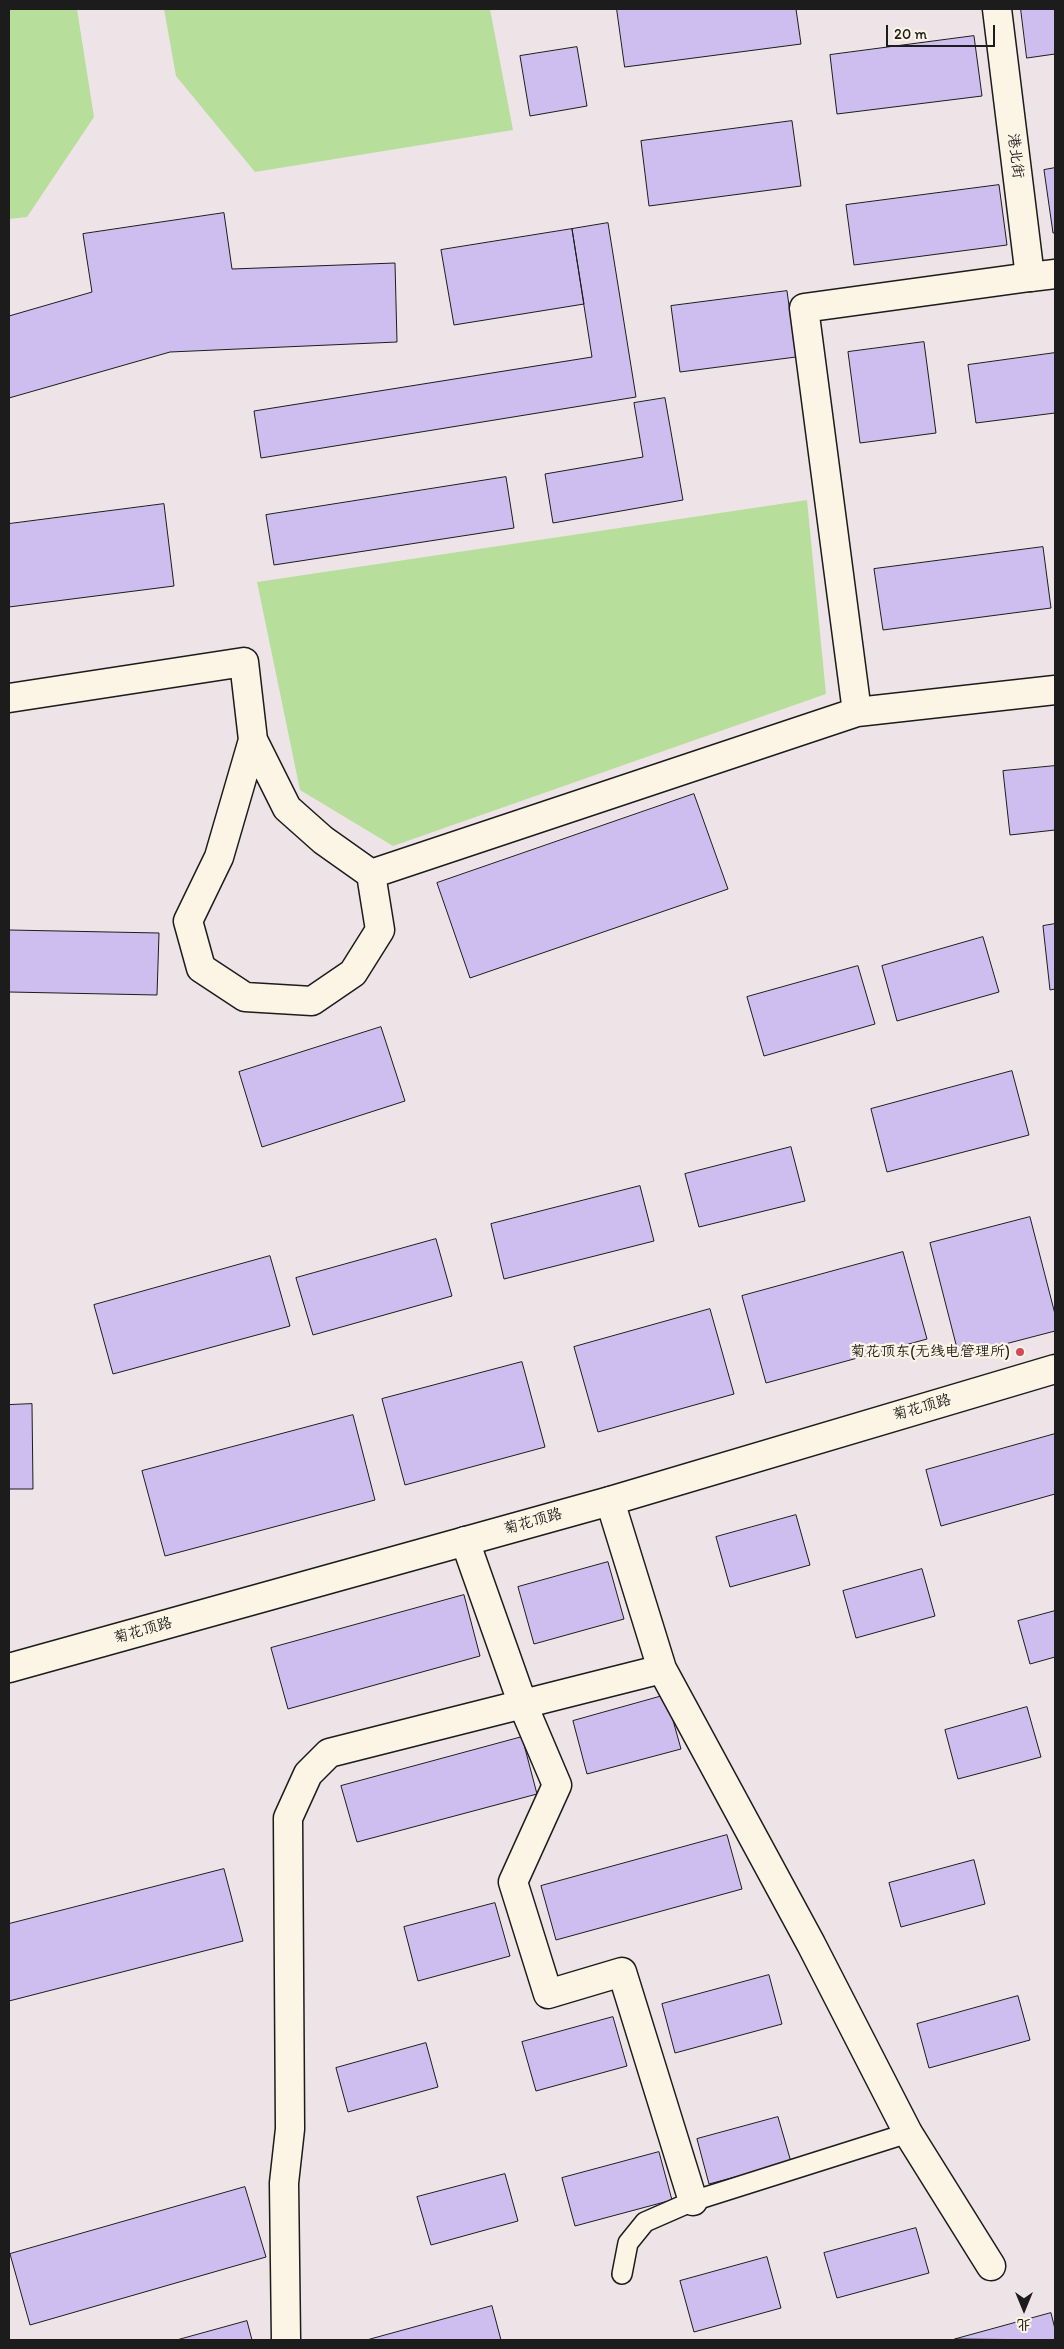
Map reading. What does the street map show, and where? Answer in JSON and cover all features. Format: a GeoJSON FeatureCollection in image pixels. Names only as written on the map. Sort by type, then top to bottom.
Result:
{"type":"FeatureCollection","features":[{"type":"Feature","properties":{"kind":"street","name":"港北街"},"geometry":{"type":"LineString","coordinates":[[997,9],[1043,276]]}},
{"type":"Feature","properties":{"kind":"street"},"geometry":{"type":"LineString","coordinates":[[857,712],[804,308],[1043,276]]}},
{"type":"Feature","properties":{"kind":"street"},"geometry":{"type":"LineString","coordinates":[[9,698],[244,662],[253,740],[287,808],[323,840],[371,874],[380,930],[353,972],[312,1002],[245,997],[201,968],[188,921],[219,858],[253,740]]}},
{"type":"Feature","properties":{"kind":"street"},"geometry":{"type":"LineString","coordinates":[[371,874],[857,712],[1055,690]]}},
{"type":"Feature","properties":{"kind":"street","name":"菊花顶路"},"geometry":{"type":"LineString","coordinates":[[9,1668],[610,1501],[1055,1368]]}},
{"type":"Feature","properties":{"kind":"street"},"geometry":{"type":"LineString","coordinates":[[610,1501],[662,1669],[811,1944],[908,2133],[990,2266]]}},
{"type":"Feature","properties":{"kind":"street"},"geometry":{"type":"LineString","coordinates":[[465,1541],[523,1705],[557,1784],[513,1882],[548,1994],[622,1972],[692,2201]]}},
{"type":"Feature","properties":{"kind":"street"},"geometry":{"type":"LineString","coordinates":[[286,2340],[284,2183],[290,2129],[288,1818],[308,1774],[329,1753],[662,1669]]}},
{"type":"Feature","properties":{"kind":"lane"},"geometry":{"type":"LineString","coordinates":[[622,2274],[628,2243],[645,2222],[692,2201],[908,2133]]}},
{"type":"Feature","properties":{"kind":"green space"},"geometry":{"type":"Polygon","coordinates":[[[9,9],[77,9],[94,117],[27,217],[9,219],[9,9]]]}},
{"type":"Feature","properties":{"kind":"green space"},"geometry":{"type":"Polygon","coordinates":[[[164,9],[490,9],[513,130],[255,172],[176,76],[164,9]]]}},
{"type":"Feature","properties":{"kind":"green space"},"geometry":{"type":"Polygon","coordinates":[[[807,500],[826,694],[393,846],[300,790],[257,582],[807,500]]]}},
{"type":"Feature","properties":{"kind":"building"},"geometry":{"type":"Polygon","coordinates":[[[617,9],[796,9],[801,44],[625,67],[617,9]]]}},
{"type":"Feature","properties":{"kind":"building"},"geometry":{"type":"Polygon","coordinates":[[[1021,9],[1055,9],[1055,54],[1027,58],[1021,9]]]}},
{"type":"Feature","properties":{"kind":"building"},"geometry":{"type":"Polygon","coordinates":[[[974,36],[982,96],[837,114],[830,55],[974,36]]]}},
{"type":"Feature","properties":{"kind":"building"},"geometry":{"type":"Polygon","coordinates":[[[577,47],[587,106],[530,116],[520,56],[577,47]]]}},
{"type":"Feature","properties":{"kind":"building"},"geometry":{"type":"Polygon","coordinates":[[[792,121],[801,186],[649,206],[641,141],[792,121]]]}},
{"type":"Feature","properties":{"kind":"building"},"geometry":{"type":"Polygon","coordinates":[[[1055,168],[1055,233],[1053,233],[1044,170],[1055,168]]]}},
{"type":"Feature","properties":{"kind":"building"},"geometry":{"type":"Polygon","coordinates":[[[999,185],[1007,245],[854,265],[846,205],[999,185]]]}},
{"type":"Feature","properties":{"kind":"building"},"geometry":{"type":"Polygon","coordinates":[[[224,213],[232,269],[395,263],[397,342],[170,352],[9,398],[9,316],[92,292],[83,234],[224,213]]]}},
{"type":"Feature","properties":{"kind":"building"},"geometry":{"type":"Polygon","coordinates":[[[608,223],[636,397],[261,458],[254,411],[592,357],[572,229],[608,223]]]}},
{"type":"Feature","properties":{"kind":"building"},"geometry":{"type":"Polygon","coordinates":[[[572,229],[584,304],[454,325],[441,250],[572,229]]]}},
{"type":"Feature","properties":{"kind":"building"},"geometry":{"type":"Polygon","coordinates":[[[787,291],[796,357],[680,372],[671,306],[787,291]]]}},
{"type":"Feature","properties":{"kind":"building"},"geometry":{"type":"Polygon","coordinates":[[[924,342],[936,433],[860,443],[848,352],[924,342]]]}},
{"type":"Feature","properties":{"kind":"building"},"geometry":{"type":"Polygon","coordinates":[[[1055,353],[1055,413],[976,423],[968,365],[1055,353]]]}},
{"type":"Feature","properties":{"kind":"building"},"geometry":{"type":"Polygon","coordinates":[[[665,398],[683,500],[553,523],[545,474],[643,457],[634,403],[665,398]]]}},
{"type":"Feature","properties":{"kind":"building"},"geometry":{"type":"Polygon","coordinates":[[[506,477],[514,528],[274,565],[266,515],[506,477]]]}},
{"type":"Feature","properties":{"kind":"building"},"geometry":{"type":"Polygon","coordinates":[[[164,504],[174,586],[9,607],[9,524],[164,504]]]}},
{"type":"Feature","properties":{"kind":"building"},"geometry":{"type":"Polygon","coordinates":[[[1043,547],[1051,608],[883,630],[874,569],[1043,547]]]}},
{"type":"Feature","properties":{"kind":"building"},"geometry":{"type":"Polygon","coordinates":[[[1055,766],[1055,830],[1010,835],[1003,771],[1055,766]]]}},
{"type":"Feature","properties":{"kind":"building"},"geometry":{"type":"Polygon","coordinates":[[[694,794],[728,889],[470,978],[437,883],[694,794]]]}},
{"type":"Feature","properties":{"kind":"building"},"geometry":{"type":"Polygon","coordinates":[[[1055,924],[1055,989],[1050,990],[1043,926],[1055,924]]]}},
{"type":"Feature","properties":{"kind":"building"},"geometry":{"type":"Polygon","coordinates":[[[9,930],[159,933],[157,995],[9,992],[9,930]]]}},
{"type":"Feature","properties":{"kind":"building"},"geometry":{"type":"Polygon","coordinates":[[[983,937],[999,992],[897,1021],[882,966],[983,937]]]}},
{"type":"Feature","properties":{"kind":"building"},"geometry":{"type":"Polygon","coordinates":[[[858,966],[875,1024],[764,1056],[747,997],[858,966]]]}},
{"type":"Feature","properties":{"kind":"building"},"geometry":{"type":"Polygon","coordinates":[[[381,1027],[405,1101],[262,1147],[239,1072],[381,1027]]]}},
{"type":"Feature","properties":{"kind":"building"},"geometry":{"type":"Polygon","coordinates":[[[1012,1071],[1029,1135],[887,1172],[871,1109],[1012,1071]]]}},
{"type":"Feature","properties":{"kind":"building"},"geometry":{"type":"Polygon","coordinates":[[[791,1147],[805,1201],[699,1227],[685,1174],[791,1147]]]}},
{"type":"Feature","properties":{"kind":"building"},"geometry":{"type":"Polygon","coordinates":[[[640,1186],[654,1241],[504,1279],[491,1224],[640,1186]]]}},
{"type":"Feature","properties":{"kind":"building"},"geometry":{"type":"Polygon","coordinates":[[[1030,1217],[1055,1314],[1055,1331],[959,1356],[930,1243],[1030,1217]]]}},
{"type":"Feature","properties":{"kind":"building"},"geometry":{"type":"Polygon","coordinates":[[[436,1239],[452,1296],[313,1335],[296,1278],[436,1239]]]}},
{"type":"Feature","properties":{"kind":"building"},"geometry":{"type":"Polygon","coordinates":[[[903,1252],[927,1339],[766,1383],[742,1296],[903,1252]]]}},
{"type":"Feature","properties":{"kind":"building"},"geometry":{"type":"Polygon","coordinates":[[[270,1256],[290,1326],[113,1374],[94,1305],[270,1256]]]}},
{"type":"Feature","properties":{"kind":"building"},"geometry":{"type":"Polygon","coordinates":[[[710,1309],[734,1394],[598,1432],[574,1347],[710,1309]]]}},
{"type":"Feature","properties":{"kind":"building"},"geometry":{"type":"Polygon","coordinates":[[[522,1362],[545,1447],[405,1485],[382,1399],[522,1362]]]}},
{"type":"Feature","properties":{"kind":"building"},"geometry":{"type":"Polygon","coordinates":[[[32,1404],[33,1489],[9,1489],[9,1405],[32,1404]]]}},
{"type":"Feature","properties":{"kind":"building"},"geometry":{"type":"Polygon","coordinates":[[[353,1415],[375,1500],[165,1556],[142,1471],[353,1415]]]}},
{"type":"Feature","properties":{"kind":"building"},"geometry":{"type":"Polygon","coordinates":[[[1055,1434],[1055,1494],[941,1526],[926,1470],[1055,1434]]]}},
{"type":"Feature","properties":{"kind":"building"},"geometry":{"type":"Polygon","coordinates":[[[796,1515],[810,1565],[730,1587],[716,1537],[796,1515]]]}},
{"type":"Feature","properties":{"kind":"building"},"geometry":{"type":"Polygon","coordinates":[[[608,1562],[624,1619],[534,1644],[518,1587],[608,1562]]]}},
{"type":"Feature","properties":{"kind":"building"},"geometry":{"type":"Polygon","coordinates":[[[922,1569],[935,1616],[856,1638],[843,1591],[922,1569]]]}},
{"type":"Feature","properties":{"kind":"building"},"geometry":{"type":"Polygon","coordinates":[[[464,1595],[480,1656],[288,1709],[271,1648],[464,1595]]]}},
{"type":"Feature","properties":{"kind":"building"},"geometry":{"type":"Polygon","coordinates":[[[1055,1611],[1055,1657],[1030,1664],[1018,1621],[1055,1611]]]}},
{"type":"Feature","properties":{"kind":"building"},"geometry":{"type":"Polygon","coordinates":[[[666,1695],[681,1749],[587,1774],[573,1721],[666,1695]]]}},
{"type":"Feature","properties":{"kind":"building"},"geometry":{"type":"Polygon","coordinates":[[[1027,1707],[1041,1757],[958,1779],[945,1730],[1027,1707]]]}},
{"type":"Feature","properties":{"kind":"building"},"geometry":{"type":"Polygon","coordinates":[[[522,1737],[537,1794],[357,1842],[341,1786],[522,1737]]]}},
{"type":"Feature","properties":{"kind":"building"},"geometry":{"type":"Polygon","coordinates":[[[727,1835],[742,1889],[556,1940],[541,1886],[727,1835]]]}},
{"type":"Feature","properties":{"kind":"building"},"geometry":{"type":"Polygon","coordinates":[[[974,1860],[985,1904],[901,1927],[889,1883],[974,1860]]]}},
{"type":"Feature","properties":{"kind":"building"},"geometry":{"type":"Polygon","coordinates":[[[224,1869],[243,1941],[9,2001],[9,1924],[224,1869]]]}},
{"type":"Feature","properties":{"kind":"building"},"geometry":{"type":"Polygon","coordinates":[[[495,1903],[510,1956],[418,1981],[404,1927],[495,1903]]]}},
{"type":"Feature","properties":{"kind":"building"},"geometry":{"type":"Polygon","coordinates":[[[769,1975],[782,2024],[675,2053],[662,2004],[769,1975]]]}},
{"type":"Feature","properties":{"kind":"building"},"geometry":{"type":"Polygon","coordinates":[[[1018,1996],[1030,2040],[929,2068],[917,2024],[1018,1996]]]}},
{"type":"Feature","properties":{"kind":"building"},"geometry":{"type":"Polygon","coordinates":[[[613,2017],[627,2066],[536,2091],[522,2042],[613,2017]]]}},
{"type":"Feature","properties":{"kind":"building"},"geometry":{"type":"Polygon","coordinates":[[[426,2043],[438,2087],[348,2112],[336,2068],[426,2043]]]}},
{"type":"Feature","properties":{"kind":"building"},"geometry":{"type":"Polygon","coordinates":[[[778,2117],[791,2162],[709,2184],[697,2139],[778,2117]]]}},
{"type":"Feature","properties":{"kind":"building"},"geometry":{"type":"Polygon","coordinates":[[[659,2152],[672,2200],[575,2226],[562,2178],[659,2152]]]}},
{"type":"Feature","properties":{"kind":"building"},"geometry":{"type":"Polygon","coordinates":[[[505,2174],[518,2221],[431,2245],[417,2197],[505,2174]]]}},
{"type":"Feature","properties":{"kind":"building"},"geometry":{"type":"Polygon","coordinates":[[[245,2187],[266,2257],[30,2325],[10,2254],[245,2187]]]}},
{"type":"Feature","properties":{"kind":"building"},"geometry":{"type":"Polygon","coordinates":[[[916,2228],[929,2273],[837,2298],[824,2253],[916,2228]]]}},
{"type":"Feature","properties":{"kind":"building"},"geometry":{"type":"Polygon","coordinates":[[[767,2257],[781,2308],[694,2332],[680,2281],[767,2257]]]}},
{"type":"Feature","properties":{"kind":"building"},"geometry":{"type":"Polygon","coordinates":[[[492,2306],[501,2340],[367,2340],[492,2306]]]}},
{"type":"Feature","properties":{"kind":"building"},"geometry":{"type":"Polygon","coordinates":[[[1051,2313],[1055,2329],[1055,2340],[955,2339],[1051,2313]]]}},
{"type":"Feature","properties":{"kind":"building"},"geometry":{"type":"Polygon","coordinates":[[[247,2321],[252,2340],[177,2340],[247,2321]]]}},
{"type":"Feature","properties":{"kind":"place","name":"菊花顶东(无线电管理所)"},"geometry":{"type":"Point","coordinates":[1020,1352]}}]}
